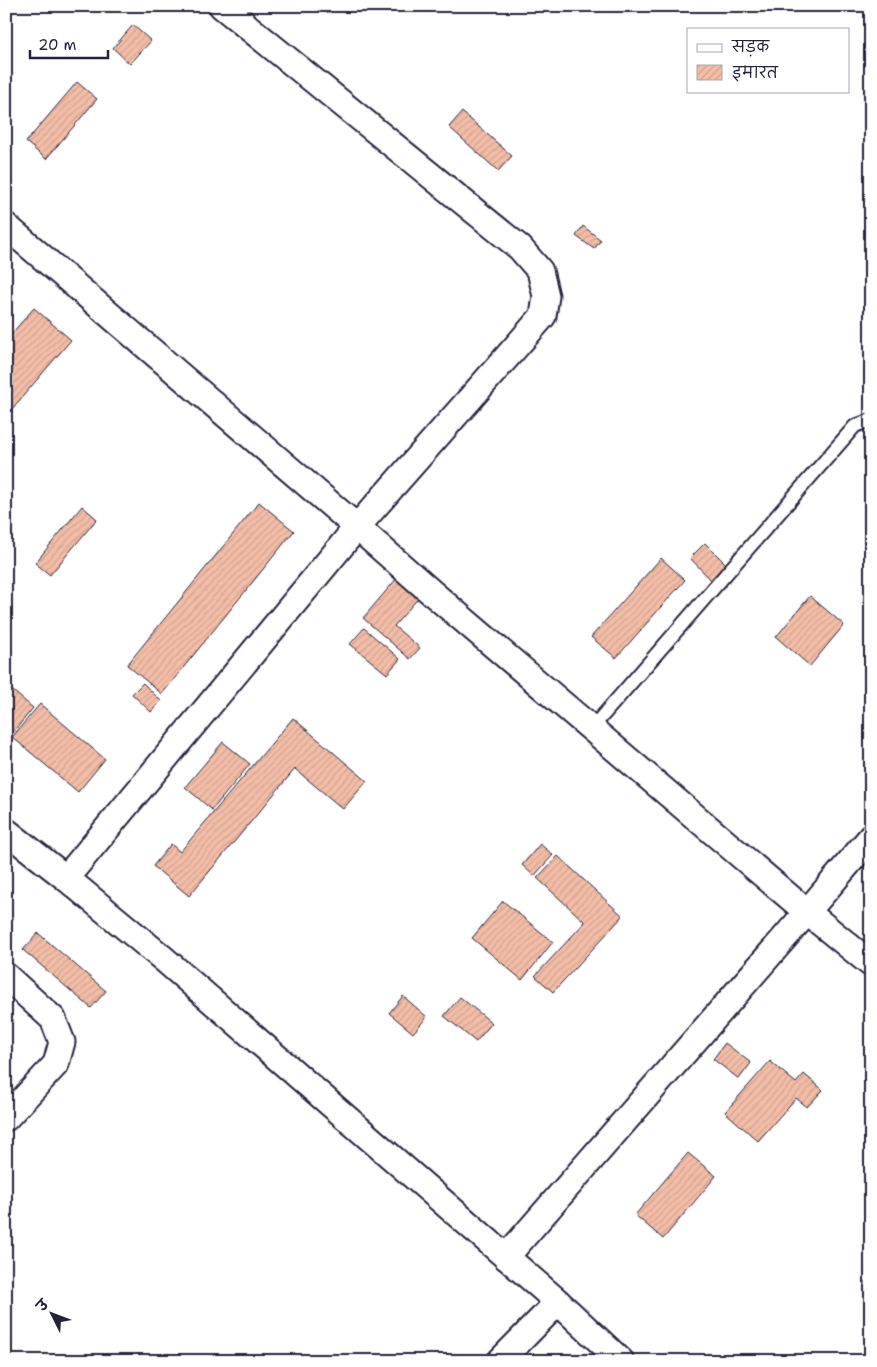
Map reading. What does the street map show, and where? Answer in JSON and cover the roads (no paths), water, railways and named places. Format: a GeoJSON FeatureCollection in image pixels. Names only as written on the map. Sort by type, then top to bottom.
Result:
{"type":"FeatureCollection","features":[{"type":"Feature","properties":{"kind":"street"},"geometry":{"type":"LineString","coordinates":[[66,878],[357,527],[543,316],[546,296],[540,271],[520,248],[222,6]]}},
{"type":"Feature","properties":{"kind":"street"},"geometry":{"type":"LineString","coordinates":[[6,226],[591,729],[871,964]]}},
{"type":"Feature","properties":{"kind":"street"},"geometry":{"type":"LineString","coordinates":[[8,837],[66,878],[166,960],[558,1302],[620,1361]]}},
{"type":"Feature","properties":{"kind":"street"},"geometry":{"type":"LineString","coordinates":[[506,1257],[808,912],[871,837]]}},
{"type":"Feature","properties":{"kind":"street"},"geometry":{"type":"LineString","coordinates":[[6,976],[53,1019],[62,1042],[56,1064],[6,1118]]}},
{"type":"Feature","properties":{"kind":"street"},"geometry":{"type":"LineString","coordinates":[[500,1361],[558,1302]]}},
{"type":"Feature","properties":{"kind":"lane"},"geometry":{"type":"LineString","coordinates":[[591,729],[855,426],[871,420]]}}]}
